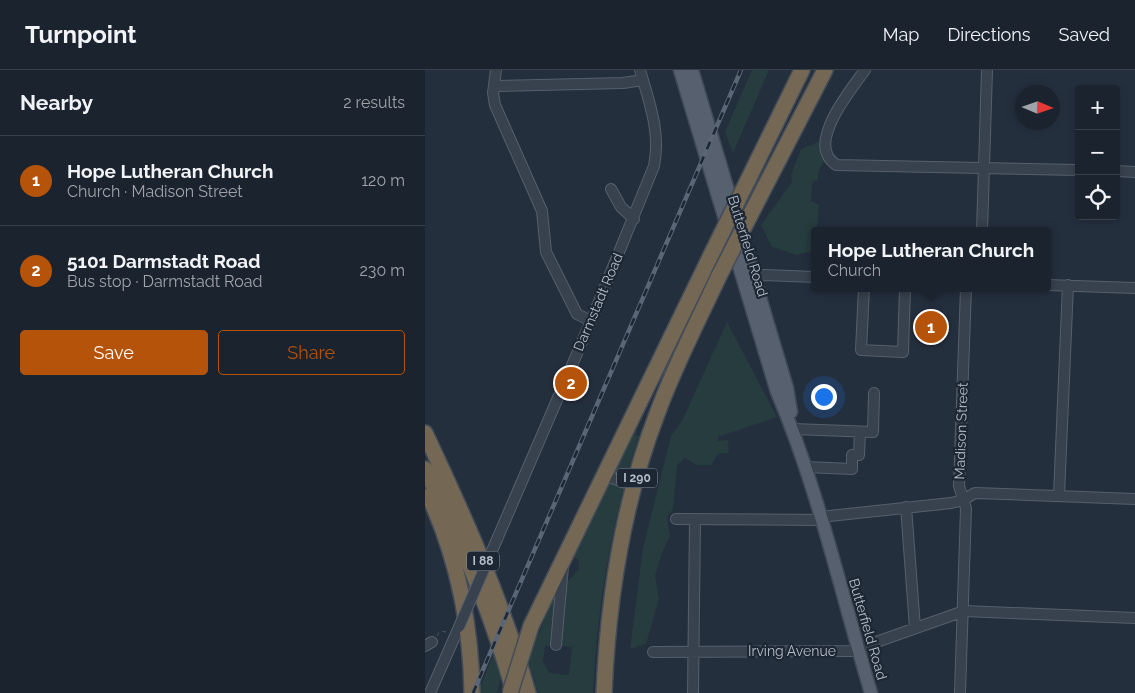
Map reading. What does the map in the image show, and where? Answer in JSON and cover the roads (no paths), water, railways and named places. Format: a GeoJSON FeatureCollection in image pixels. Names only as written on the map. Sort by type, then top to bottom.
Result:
{"type":"FeatureCollection","features":[{"type":"Feature","properties":{"kind":"highway","name":"I 290"},"geometry":{"type":"LineString","coordinates":[[511,693],[531,626],[803,70]]}},
{"type":"Feature","properties":{"kind":"highway","name":"I 290"},"geometry":{"type":"LineString","coordinates":[[603,693],[611,602],[625,524],[634,486],[663,397],[719,276],[825,70]]}},
{"type":"Feature","properties":{"kind":"highway","name":"I 88"},"geometry":{"type":"LineString","coordinates":[[425,434],[479,552],[510,636],[528,693]]}},
{"type":"Feature","properties":{"kind":"highway","name":"I 88"},"geometry":{"type":"LineString","coordinates":[[425,469],[447,511],[476,579],[514,693]]}},
{"type":"Feature","properties":{"kind":"highway"},"geometry":{"type":"LineString","coordinates":[[425,487],[443,531],[461,596],[468,632],[473,693]]}},
{"type":"Feature","properties":{"kind":"main road","name":"Butterfield Road"},"geometry":{"type":"LineString","coordinates":[[680,70],[787,388],[793,429],[871,693]]}},
{"type":"Feature","properties":{"kind":"main road","name":"Butterfield Road"},"geometry":{"type":"LineString","coordinates":[[692,70],[749,279]]}},
{"type":"Feature","properties":{"kind":"street"},"geometry":{"type":"LineString","coordinates":[[496,70],[494,86],[495,105],[542,211],[545,252],[572,307],[577,314],[591,321]]}},
{"type":"Feature","properties":{"kind":"street"},"geometry":{"type":"LineString","coordinates":[[865,70],[839,107],[826,136],[827,155],[836,165],[1075,170]]}},
{"type":"Feature","properties":{"kind":"street"},"geometry":{"type":"LineString","coordinates":[[982,227],[987,70]]}},
{"type":"Feature","properties":{"kind":"street"},"geometry":{"type":"LineString","coordinates":[[494,86],[623,83],[641,75]]}},
{"type":"Feature","properties":{"kind":"street","name":"Darmstadt Road"},"geometry":{"type":"LineString","coordinates":[[430,693],[454,630],[498,537],[650,180],[657,154],[656,130],[641,75]]}},
{"type":"Feature","properties":{"kind":"street"},"geometry":{"type":"LineString","coordinates":[[1120,172],[1135,172]]}},
{"type":"Feature","properties":{"kind":"street"},"geometry":{"type":"LineString","coordinates":[[611,188],[621,207],[634,219]]}},
{"type":"Feature","properties":{"kind":"street"},"geometry":{"type":"LineString","coordinates":[[749,279],[764,275],[811,277]]}},
{"type":"Feature","properties":{"kind":"street"},"geometry":{"type":"LineString","coordinates":[[1051,285],[1135,288]]}},
{"type":"Feature","properties":{"kind":"street"},"geometry":{"type":"LineString","coordinates":[[1059,495],[1068,286]]}},
{"type":"Feature","properties":{"kind":"street"},"geometry":{"type":"LineString","coordinates":[[864,292],[861,350],[903,352],[905,292]]}},
{"type":"Feature","properties":{"kind":"street","name":"Madison Street"},"geometry":{"type":"LineString","coordinates":[[960,693],[966,508],[959,486],[966,292]]}},
{"type":"Feature","properties":{"kind":"street"},"geometry":{"type":"LineString","coordinates":[[793,429],[873,432],[874,393]]}},
{"type":"Feature","properties":{"kind":"street"},"geometry":{"type":"LineString","coordinates":[[805,467],[851,469],[856,455],[860,432]]}},
{"type":"Feature","properties":{"kind":"street"},"geometry":{"type":"LineString","coordinates":[[604,475],[634,486]]}},
{"type":"Feature","properties":{"kind":"street"},"geometry":{"type":"LineString","coordinates":[[677,519],[821,519],[963,500],[975,493],[1135,499]]}},
{"type":"Feature","properties":{"kind":"street"},"geometry":{"type":"LineString","coordinates":[[906,507],[915,628]]}},
{"type":"Feature","properties":{"kind":"street"},"geometry":{"type":"LineString","coordinates":[[693,693],[695,520]]}},
{"type":"Feature","properties":{"kind":"street"},"geometry":{"type":"LineString","coordinates":[[556,645],[564,556]]}},
{"type":"Feature","properties":{"kind":"street","name":"Irving Avenue"},"geometry":{"type":"LineString","coordinates":[[653,652],[851,651],[857,647],[964,612],[1135,618]]}},
{"type":"Feature","properties":{"kind":"railway"},"geometry":{"type":"LineString","coordinates":[[473,693],[741,70]]}},
{"type":"Feature","properties":{"kind":"place","name":"Hope Lutheran Church"},"geometry":{"type":"Point","coordinates":[931,327]}},
{"type":"Feature","properties":{"kind":"place","name":"5101 Darmstadt Road"},"geometry":{"type":"Point","coordinates":[571,383]}}]}
